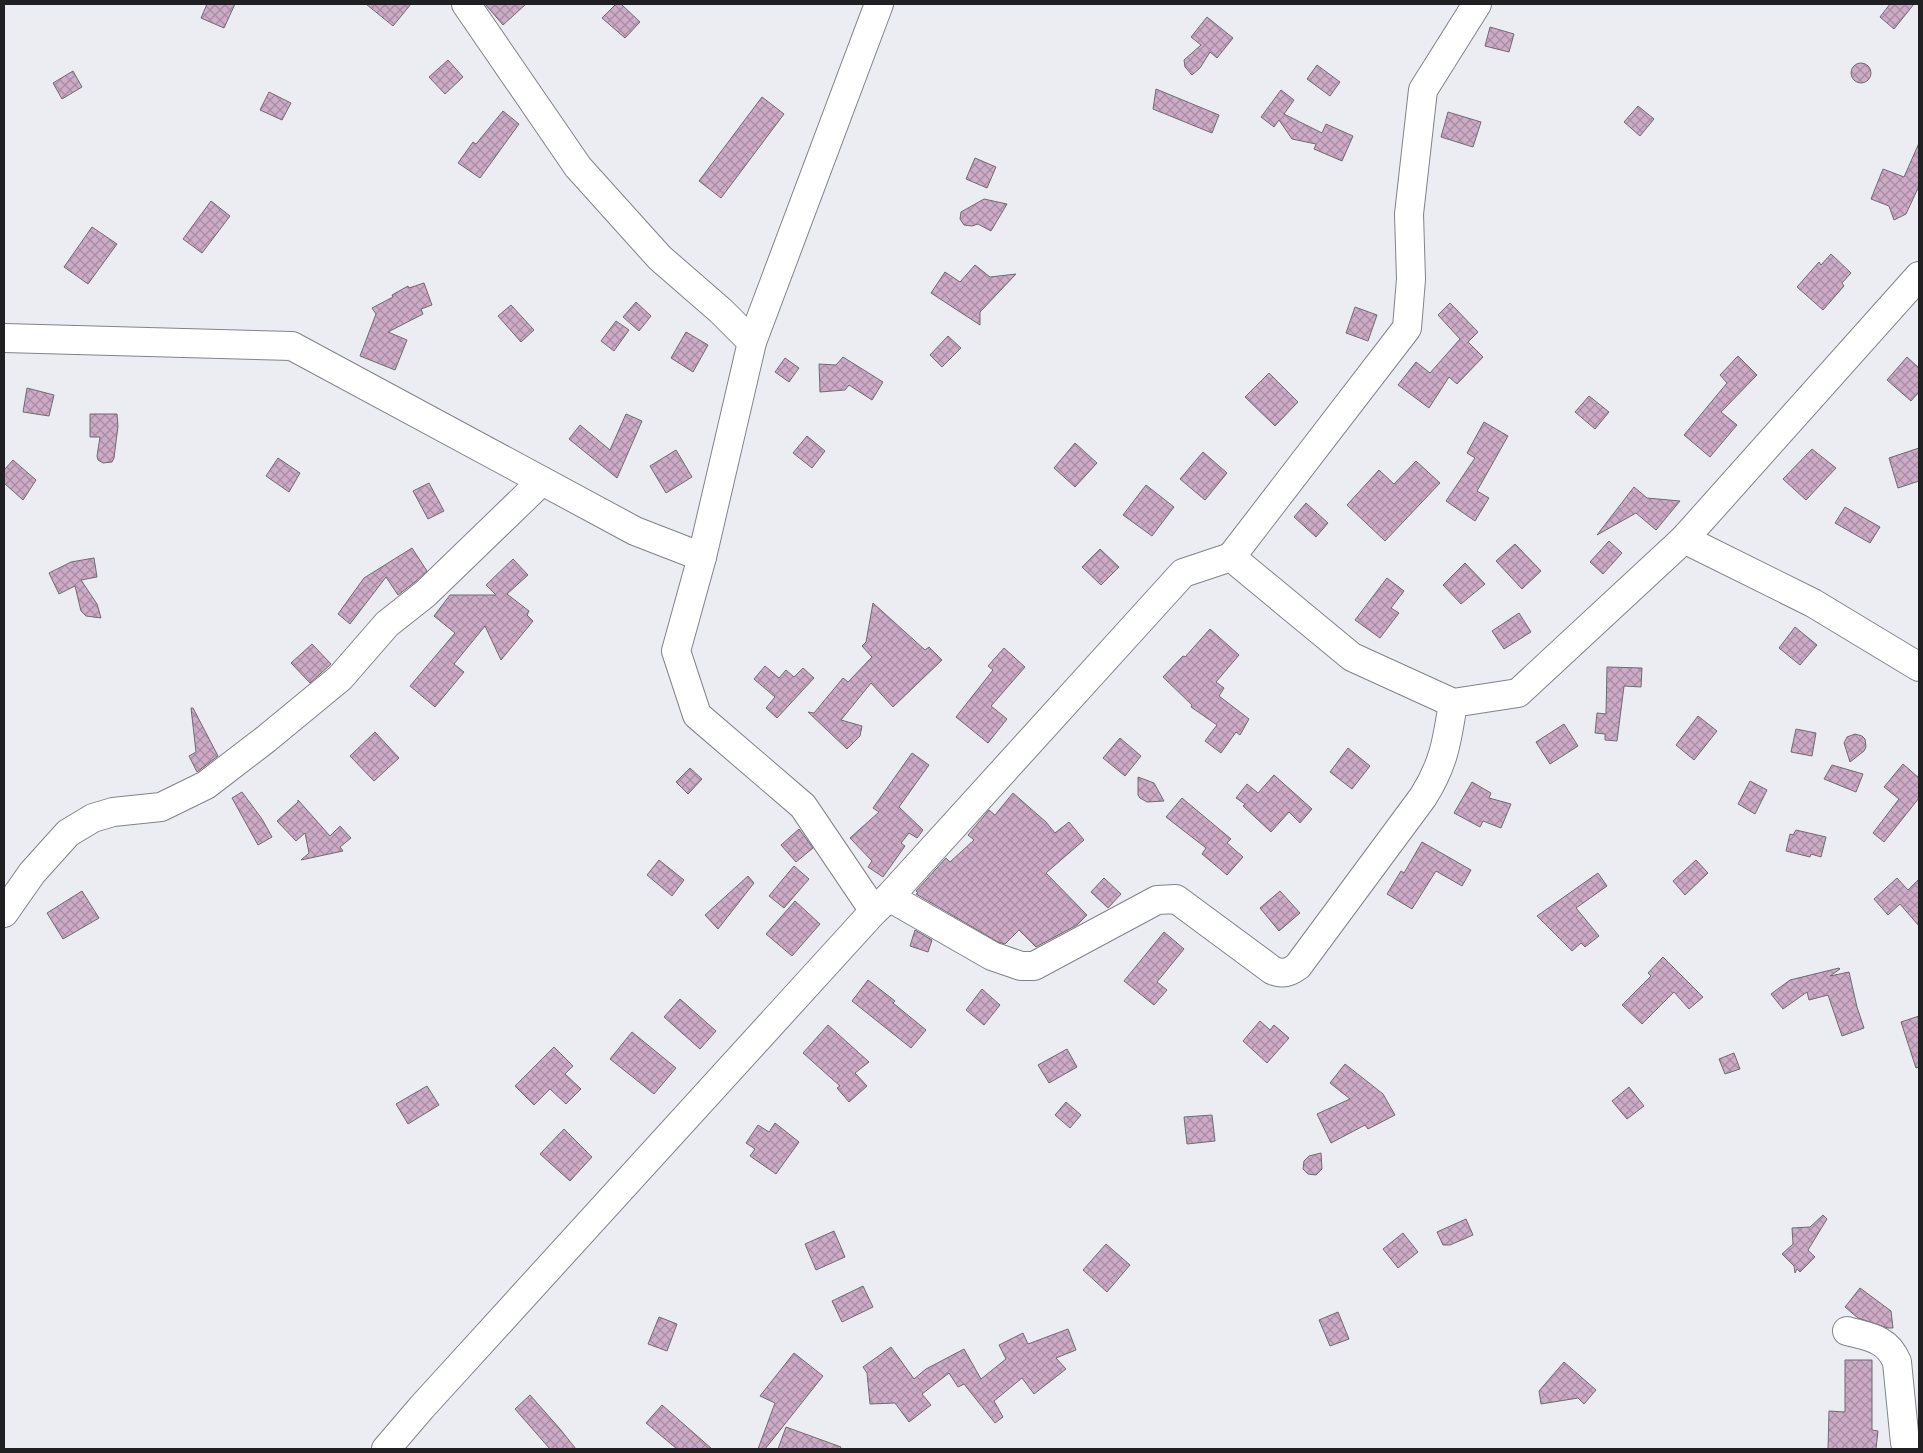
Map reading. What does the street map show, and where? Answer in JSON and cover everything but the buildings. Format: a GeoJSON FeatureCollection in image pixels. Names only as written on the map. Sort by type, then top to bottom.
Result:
{"type":"FeatureCollection","features":[{"type":"Feature","properties":{"kind":"street"},"geometry":{"type":"LineString","coordinates":[[466,4],[578,167],[660,258],[721,311],[752,342]]}},
{"type":"Feature","properties":{"kind":"street"},"geometry":{"type":"LineString","coordinates":[[879,4],[752,342],[702,557],[676,651],[697,716],[803,806],[882,904],[992,956],[1021,966],[1034,966],[1157,900],[1176,899],[1278,973],[1291,972],[1304,958],[1423,797],[1435,777],[1445,750],[1453,703]]}},
{"type":"Feature","properties":{"kind":"street"},"geometry":{"type":"LineString","coordinates":[[386,1449],[1183,573],[1231,557],[1407,328],[1411,279],[1409,214],[1423,90],[1477,4]]}},
{"type":"Feature","properties":{"kind":"street"},"geometry":{"type":"LineString","coordinates":[[1231,557],[1352,657],[1453,703],[1518,693],[1684,539],[1919,276]]}},
{"type":"Feature","properties":{"kind":"street"},"geometry":{"type":"LineString","coordinates":[[4,338],[292,346],[635,531],[702,557]]}},
{"type":"Feature","properties":{"kind":"street"},"geometry":{"type":"LineString","coordinates":[[4,912],[32,873],[68,833],[93,818],[113,812],[161,807],[206,786],[266,739],[340,678],[387,624],[425,594],[542,481]]}},
{"type":"Feature","properties":{"kind":"street"},"geometry":{"type":"LineString","coordinates":[[1684,539],[1813,603],[1919,667]]}},
{"type":"Feature","properties":{"kind":"street"},"geometry":{"type":"LineString","coordinates":[[1847,1331],[1876,1339],[1888,1346],[1893,1352],[1897,1362],[1905,1442],[1909,1448],[1918,1449]]}}]}
